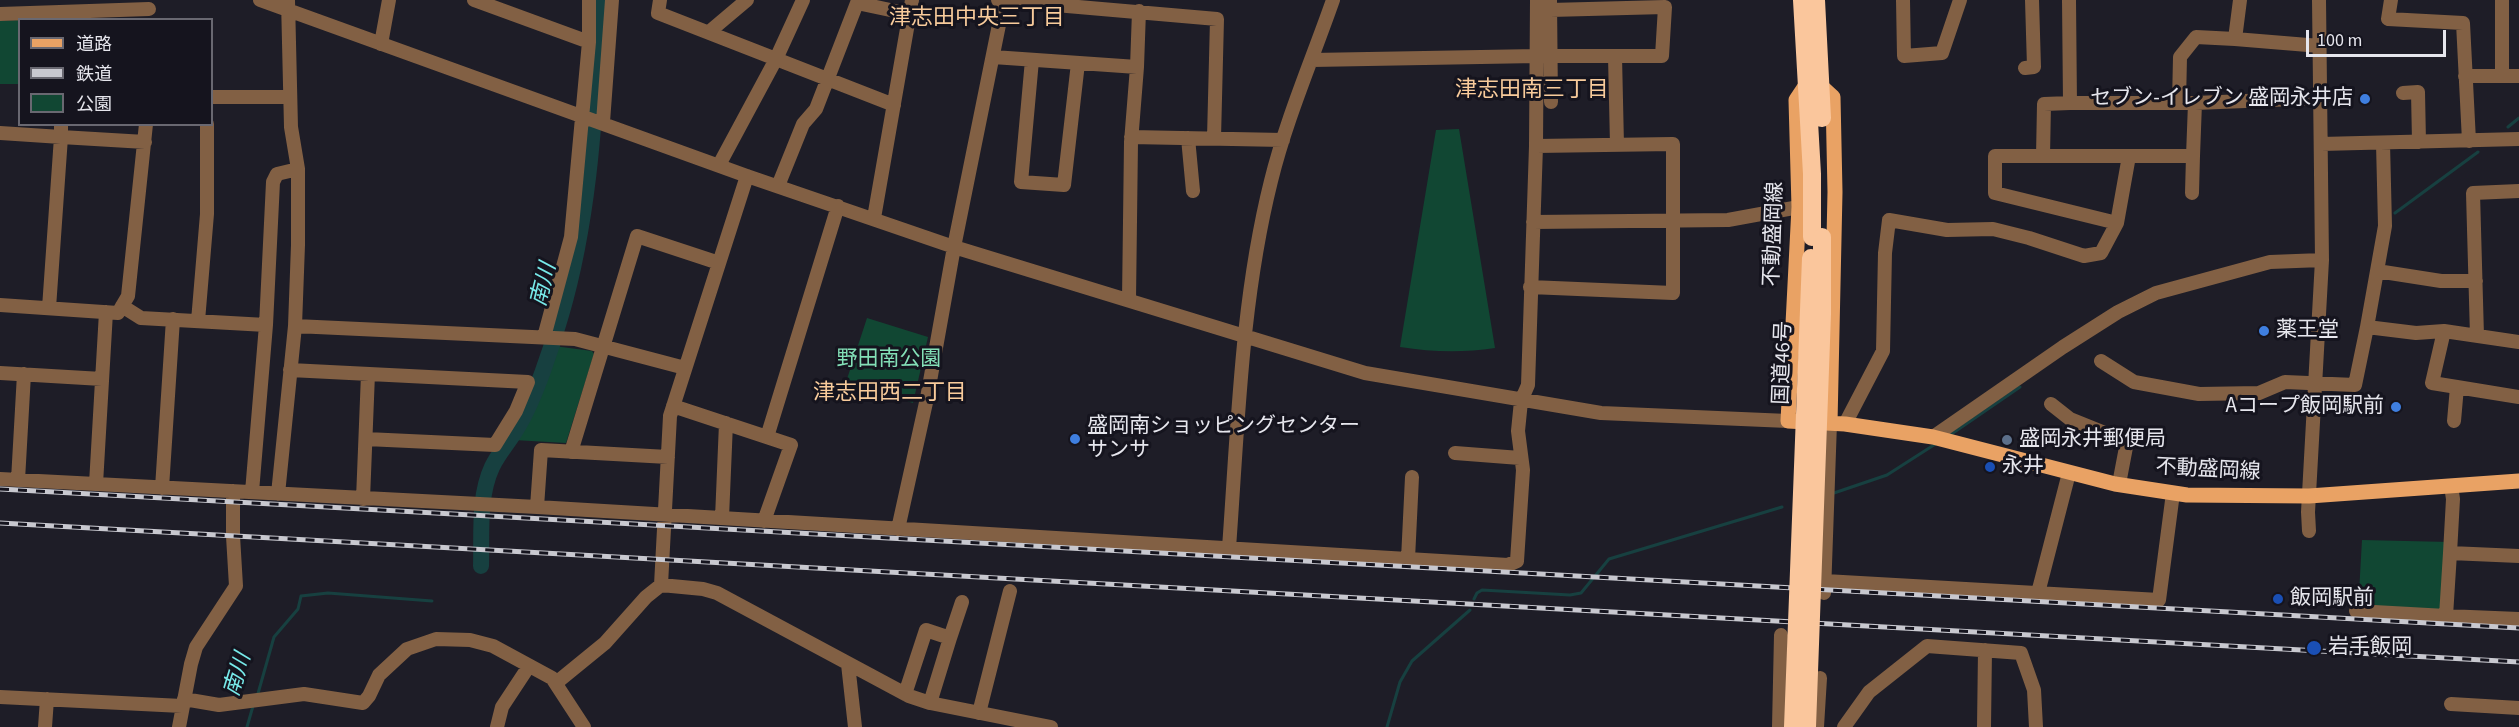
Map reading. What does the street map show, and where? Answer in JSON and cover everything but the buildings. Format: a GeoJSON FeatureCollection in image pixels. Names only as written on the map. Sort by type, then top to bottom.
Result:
{"type":"FeatureCollection","features":[{"type":"Feature","properties":{"kind":"highway","name":"国道46号"},"geometry":{"type":"LineString","coordinates":[[1802,0],[1814,84]]}},
{"type":"Feature","properties":{"kind":"highway","name":"国道46号"},"geometry":{"type":"LineString","coordinates":[[1806,727],[1822,314],[1817,237],[1814,84],[1816,0]]}},
{"type":"Feature","properties":{"kind":"highway","name":"国道46号"},"geometry":{"type":"LineString","coordinates":[[1793,727],[1817,237]]}},
{"type":"Feature","properties":{"kind":"main road","name":"不動盛岡線"},"geometry":{"type":"LineString","coordinates":[[1814,84],[1796,100],[1799,207],[1788,420],[1837,424],[1940,439],[2119,484],[2173,493],[2309,496],[2519,481]]}},
{"type":"Feature","properties":{"kind":"main road"},"geometry":{"type":"LineString","coordinates":[[1814,84],[1833,97],[1837,424]]}},
{"type":"Feature","properties":{"kind":"street"},"geometry":{"type":"LineString","coordinates":[[260,0],[289,6],[381,44],[582,114],[747,176],[954,247],[1365,373],[1601,413],[1788,420]]}},
{"type":"Feature","properties":{"kind":"street"},"geometry":{"type":"LineString","coordinates":[[381,44],[389,0]]}},
{"type":"Feature","properties":{"kind":"street"},"geometry":{"type":"LineString","coordinates":[[474,0],[498,4],[589,42]]}},
{"type":"Feature","properties":{"kind":"street"},"geometry":{"type":"LineString","coordinates":[[544,337],[571,237],[589,42],[589,0]]}},
{"type":"Feature","properties":{"kind":"street"},"geometry":{"type":"LineString","coordinates":[[603,122],[612,0]]}},
{"type":"Feature","properties":{"kind":"street"},"geometry":{"type":"LineString","coordinates":[[660,0],[658,13],[894,105]]}},
{"type":"Feature","properties":{"kind":"street"},"geometry":{"type":"LineString","coordinates":[[709,32],[747,0]]}},
{"type":"Feature","properties":{"kind":"street"},"geometry":{"type":"LineString","coordinates":[[719,165],[776,59],[803,0]]}},
{"type":"Feature","properties":{"kind":"street"},"geometry":{"type":"LineString","coordinates":[[874,218],[912,0]]}},
{"type":"Feature","properties":{"kind":"street"},"geometry":{"type":"LineString","coordinates":[[998,0],[1050,2],[1217,20],[1214,138]]}},
{"type":"Feature","properties":{"kind":"street"},"geometry":{"type":"LineString","coordinates":[[898,529],[927,398],[954,247],[1004,0]]}},
{"type":"Feature","properties":{"kind":"street"},"geometry":{"type":"LineString","coordinates":[[1229,548],[1244,336],[1257,247],[1272,176],[1283,140],[1333,0]]}},
{"type":"Feature","properties":{"kind":"street"},"geometry":{"type":"LineString","coordinates":[[1537,0],[1551,102]]}},
{"type":"Feature","properties":{"kind":"street"},"geometry":{"type":"LineString","coordinates":[[1903,0],[1904,56],[1942,53],[1960,0]]}},
{"type":"Feature","properties":{"kind":"street"},"geometry":{"type":"LineString","coordinates":[[2025,68],[2034,67],[2032,0]]}},
{"type":"Feature","properties":{"kind":"street"},"geometry":{"type":"LineString","coordinates":[[2069,0],[2070,103]]}},
{"type":"Feature","properties":{"kind":"street"},"geometry":{"type":"LineString","coordinates":[[2235,39],[2240,0]]}},
{"type":"Feature","properties":{"kind":"street"},"geometry":{"type":"LineString","coordinates":[[2309,531],[2322,261],[2319,0]]}},
{"type":"Feature","properties":{"kind":"street"},"geometry":{"type":"LineString","coordinates":[[2391,0],[2388,19],[2463,22],[2469,141]]}},
{"type":"Feature","properties":{"kind":"street"},"geometry":{"type":"LineString","coordinates":[[2502,0],[2502,76]]}},
{"type":"Feature","properties":{"kind":"street"},"geometry":{"type":"LineString","coordinates":[[778,186],[803,124],[816,109],[857,3],[909,14]]}},
{"type":"Feature","properties":{"kind":"street"},"geometry":{"type":"LineString","coordinates":[[0,479],[664,514],[1508,565],[1517,561],[1523,470],[1518,430],[1521,401],[1528,385],[1536,146],[1544,56],[1550,5],[1665,7],[1662,56],[1544,56],[1312,60]]}},
{"type":"Feature","properties":{"kind":"street"},"geometry":{"type":"LineString","coordinates":[[278,494],[294,326],[298,169],[291,127],[289,6]]}},
{"type":"Feature","properties":{"kind":"street"},"geometry":{"type":"LineString","coordinates":[[0,14],[33,7],[62,16],[149,10]]}},
{"type":"Feature","properties":{"kind":"street"},"geometry":{"type":"LineString","coordinates":[[1129,300],[1131,137],[1139,11]]}},
{"type":"Feature","properties":{"kind":"street"},"geometry":{"type":"LineString","coordinates":[[2179,103],[2180,57],[2196,37],[2320,46]]}},
{"type":"Feature","properties":{"kind":"street"},"geometry":{"type":"LineString","coordinates":[[1615,56],[1617,145]]}},
{"type":"Feature","properties":{"kind":"street"},"geometry":{"type":"LineString","coordinates":[[993,57],[1137,67]]}},
{"type":"Feature","properties":{"kind":"street"},"geometry":{"type":"LineString","coordinates":[[1032,60],[1021,182],[1064,185],[1078,63]]}},
{"type":"Feature","properties":{"kind":"street"},"geometry":{"type":"LineString","coordinates":[[2465,76],[2519,76]]}},
{"type":"Feature","properties":{"kind":"street"},"geometry":{"type":"LineString","coordinates":[[2403,93],[2418,92],[2419,142]]}},
{"type":"Feature","properties":{"kind":"street"},"geometry":{"type":"LineString","coordinates":[[213,97],[290,97]]}},
{"type":"Feature","properties":{"kind":"street"},"geometry":{"type":"LineString","coordinates":[[2043,156],[2044,104],[2195,103],[2320,98]]}},
{"type":"Feature","properties":{"kind":"street"},"geometry":{"type":"LineString","coordinates":[[2192,193],[2195,103]]}},
{"type":"Feature","properties":{"kind":"street"},"geometry":{"type":"LineString","coordinates":[[0,305],[118,313],[129,296],[146,126]]}},
{"type":"Feature","properties":{"kind":"street"},"geometry":{"type":"LineString","coordinates":[[198,321],[207,214],[207,126]]}},
{"type":"Feature","properties":{"kind":"street"},"geometry":{"type":"LineString","coordinates":[[0,133],[61,131],[145,142]]}},
{"type":"Feature","properties":{"kind":"street"},"geometry":{"type":"LineString","coordinates":[[49,308],[61,131]]}},
{"type":"Feature","properties":{"kind":"street"},"geometry":{"type":"LineString","coordinates":[[1131,137],[1283,140]]}},
{"type":"Feature","properties":{"kind":"street"},"geometry":{"type":"LineString","coordinates":[[1188,138],[1193,191]]}},
{"type":"Feature","properties":{"kind":"street"},"geometry":{"type":"LineString","coordinates":[[2321,144],[2519,139]]}},
{"type":"Feature","properties":{"kind":"street"},"geometry":{"type":"LineString","coordinates":[[2101,361],[2134,382],[2199,394],[2259,393],[2285,382],[2355,385],[2385,226],[2383,142]]}},
{"type":"Feature","properties":{"kind":"street"},"geometry":{"type":"LineString","coordinates":[[1530,287],[1673,294],[1673,144],[1536,146]]}},
{"type":"Feature","properties":{"kind":"street"},"geometry":{"type":"LineString","coordinates":[[2117,224],[1995,193],[1995,156],[2193,156]]}},
{"type":"Feature","properties":{"kind":"street"},"geometry":{"type":"LineString","coordinates":[[2129,156],[2117,224],[2101,253],[2084,256],[2030,238],[1993,229],[1947,230],[1889,220],[1885,253],[1883,351],[1837,424],[1825,587],[2038,593],[2159,600],[2173,493]]}},
{"type":"Feature","properties":{"kind":"street"},"geometry":{"type":"LineString","coordinates":[[252,492],[266,325],[273,182],[277,174],[298,169]]}},
{"type":"Feature","properties":{"kind":"street"},"geometry":{"type":"LineString","coordinates":[[661,585],[670,416],[747,176]]}},
{"type":"Feature","properties":{"kind":"street"},"geometry":{"type":"LineString","coordinates":[[2477,336],[2472,193],[2519,191]]}},
{"type":"Feature","properties":{"kind":"street"},"geometry":{"type":"LineString","coordinates":[[766,437],[838,206]]}},
{"type":"Feature","properties":{"kind":"street"},"geometry":{"type":"LineString","coordinates":[[1533,222],[1728,220],[1799,207]]}},
{"type":"Feature","properties":{"kind":"street"},"geometry":{"type":"LineString","coordinates":[[571,452],[638,236],[719,263]]}},
{"type":"Feature","properties":{"kind":"street"},"geometry":{"type":"LineString","coordinates":[[1940,439],[2063,347],[2118,312],[2156,293],[2270,262],[2322,261]]}},
{"type":"Feature","properties":{"kind":"street"},"geometry":{"type":"LineString","coordinates":[[2377,271],[2441,281],[2476,281]]}},
{"type":"Feature","properties":{"kind":"street"},"geometry":{"type":"LineString","coordinates":[[122,306],[141,318],[266,325]]}},
{"type":"Feature","properties":{"kind":"street"},"geometry":{"type":"LineString","coordinates":[[96,484],[106,312]]}},
{"type":"Feature","properties":{"kind":"street"},"geometry":{"type":"LineString","coordinates":[[162,488],[173,320]]}},
{"type":"Feature","properties":{"kind":"street"},"geometry":{"type":"LineString","coordinates":[[294,326],[575,339],[685,368]]}},
{"type":"Feature","properties":{"kind":"street"},"geometry":{"type":"LineString","coordinates":[[2367,327],[2416,333],[2444,331],[2519,342]]}},
{"type":"Feature","properties":{"kind":"street"},"geometry":{"type":"LineString","coordinates":[[2444,331],[2432,383],[2519,397]]}},
{"type":"Feature","properties":{"kind":"street"},"geometry":{"type":"LineString","coordinates":[[290,370],[528,382],[516,411],[495,445],[366,439]]}},
{"type":"Feature","properties":{"kind":"street"},"geometry":{"type":"LineString","coordinates":[[0,373],[102,379]]}},
{"type":"Feature","properties":{"kind":"street"},"geometry":{"type":"LineString","coordinates":[[18,480],[24,374]]}},
{"type":"Feature","properties":{"kind":"street"},"geometry":{"type":"LineString","coordinates":[[363,499],[368,374]]}},
{"type":"Feature","properties":{"kind":"street"},"geometry":{"type":"LineString","coordinates":[[2454,422],[2457,387]]}},
{"type":"Feature","properties":{"kind":"street"},"geometry":{"type":"LineString","coordinates":[[2051,404],[2070,419],[2127,442],[2119,484]]}},
{"type":"Feature","properties":{"kind":"street"},"geometry":{"type":"LineString","coordinates":[[673,406],[791,445],[764,521]]}},
{"type":"Feature","properties":{"kind":"street"},"geometry":{"type":"LineString","coordinates":[[722,518],[726,423]]}},
{"type":"Feature","properties":{"kind":"street"},"geometry":{"type":"LineString","coordinates":[[537,507],[541,450],[668,457]]}},
{"type":"Feature","properties":{"kind":"street"},"geometry":{"type":"LineString","coordinates":[[1455,453],[1520,458]]}},
{"type":"Feature","properties":{"kind":"street"},"geometry":{"type":"LineString","coordinates":[[2038,593],[2069,472]]}},
{"type":"Feature","properties":{"kind":"street"},"geometry":{"type":"LineString","coordinates":[[1408,559],[1412,477]]}},
{"type":"Feature","properties":{"kind":"street"},"geometry":{"type":"LineString","coordinates":[[2446,616],[2453,499],[2451,486]]}},
{"type":"Feature","properties":{"kind":"street"},"geometry":{"type":"LineString","coordinates":[[179,727],[196,647],[236,586],[233,491]]}},
{"type":"Feature","properties":{"kind":"street"},"geometry":{"type":"LineString","coordinates":[[2450,553],[2519,556]]}},
{"type":"Feature","properties":{"kind":"street"},"geometry":{"type":"LineString","coordinates":[[556,683],[605,643],[646,597],[661,585],[717,593],[905,694],[930,703],[1051,727]]}},
{"type":"Feature","properties":{"kind":"street"},"geometry":{"type":"LineString","coordinates":[[979,713],[1010,591]]}},
{"type":"Feature","properties":{"kind":"street"},"geometry":{"type":"LineString","coordinates":[[930,703],[962,602]]}},
{"type":"Feature","properties":{"kind":"street"},"geometry":{"type":"LineString","coordinates":[[2356,611],[2519,619]]}},
{"type":"Feature","properties":{"kind":"street"},"geometry":{"type":"LineString","coordinates":[[905,694],[926,630],[950,638]]}},
{"type":"Feature","properties":{"kind":"street"},"geometry":{"type":"LineString","coordinates":[[1779,727],[1781,635]]}},
{"type":"Feature","properties":{"kind":"street"},"geometry":{"type":"LineString","coordinates":[[0,697],[219,705],[304,694],[363,703],[379,675],[407,649],[436,639],[470,640],[493,646],[556,683],[584,727]]}},
{"type":"Feature","properties":{"kind":"street"},"geometry":{"type":"LineString","coordinates":[[1844,727],[1869,692],[1927,646],[2021,653],[2034,690],[2036,727]]}},
{"type":"Feature","properties":{"kind":"street"},"geometry":{"type":"LineString","coordinates":[[1984,727],[1985,650]]}},
{"type":"Feature","properties":{"kind":"street"},"geometry":{"type":"LineString","coordinates":[[848,664],[855,727]]}},
{"type":"Feature","properties":{"kind":"street"},"geometry":{"type":"LineString","coordinates":[[497,727],[502,707],[530,666]]}},
{"type":"Feature","properties":{"kind":"street"},"geometry":{"type":"LineString","coordinates":[[1817,727],[1820,678]]}},
{"type":"Feature","properties":{"kind":"street"},"geometry":{"type":"LineString","coordinates":[[45,727],[47,699]]}},
{"type":"Feature","properties":{"kind":"street"},"geometry":{"type":"LineString","coordinates":[[2451,704],[2519,708]]}},
{"type":"Feature","properties":{"kind":"green space"},"geometry":{"type":"Polygon","coordinates":[[[18,20],[18,84],[0,84],[0,21],[18,20]]]}},
{"type":"Feature","properties":{"kind":"green space"},"geometry":{"type":"Polygon","coordinates":[[[1459,129],[1495,348],[1447,351],[1400,347],[1436,130],[1459,129]]]}},
{"type":"Feature","properties":{"kind":"green space","name":"野田南公園"},"geometry":{"type":"Polygon","coordinates":[[[867,318],[928,337],[913,403],[846,382],[867,318]]]}},
{"type":"Feature","properties":{"kind":"green space"},"geometry":{"type":"Polygon","coordinates":[[[554,346],[592,351],[594,354],[566,443],[514,440],[528,418],[554,346]]]}},
{"type":"Feature","properties":{"kind":"green space"},"geometry":{"type":"Polygon","coordinates":[[[2362,540],[2450,542],[2446,616],[2358,611],[2362,540]]]}},
{"type":"Feature","properties":{"kind":"waterway","name":"南川"},"geometry":{"type":"LineString","coordinates":[[481,566],[482,516],[488,479],[492,467],[516,430],[537,387],[571,277],[590,159],[602,0]]}},
{"type":"Feature","properties":{"kind":"waterway"},"geometry":{"type":"LineString","coordinates":[[2508,127],[2519,118]]}},
{"type":"Feature","properties":{"kind":"waterway"},"geometry":{"type":"LineString","coordinates":[[2395,213],[2478,152]]}},
{"type":"Feature","properties":{"kind":"waterway"},"geometry":{"type":"LineString","coordinates":[[1950,435],[2020,387]]}},
{"type":"Feature","properties":{"kind":"waterway"},"geometry":{"type":"LineString","coordinates":[[1834,493],[1887,475],[1937,443]]}},
{"type":"Feature","properties":{"kind":"waterway"},"geometry":{"type":"LineString","coordinates":[[1474,599],[1482,590],[1570,595],[1581,593],[1609,559],[1782,507]]}},
{"type":"Feature","properties":{"kind":"waterway","name":"南川"},"geometry":{"type":"LineString","coordinates":[[257,697],[274,637],[298,609],[301,596],[328,593],[432,601]]}},
{"type":"Feature","properties":{"kind":"waterway"},"geometry":{"type":"LineString","coordinates":[[1387,727],[1400,682],[1412,661],[1470,610]]}},
{"type":"Feature","properties":{"kind":"waterway","name":"南川"},"geometry":{"type":"LineString","coordinates":[[247,727],[253,706]]}},
{"type":"Feature","properties":{"kind":"railway"},"geometry":{"type":"LineString","coordinates":[[0,489],[2519,628]]}},
{"type":"Feature","properties":{"kind":"railway"},"geometry":{"type":"LineString","coordinates":[[0,523],[2519,662]]}},
{"type":"Feature","properties":{"kind":"place","name":"セブン-イレブン 盛岡永井店"},"geometry":{"type":"Point","coordinates":[2365,99]}},
{"type":"Feature","properties":{"kind":"place","name":"薬王堂"},"geometry":{"type":"Point","coordinates":[2264,331]}},
{"type":"Feature","properties":{"kind":"place","name":"Aコープ飯岡駅前"},"geometry":{"type":"Point","coordinates":[2396,407]}},
{"type":"Feature","properties":{"kind":"place","name":"盛岡南ショッピングセンター サンサ"},"geometry":{"type":"Point","coordinates":[1075,439]}},
{"type":"Feature","properties":{"kind":"place","name":"盛岡永井郵便局"},"geometry":{"type":"Point","coordinates":[2007,440]}},
{"type":"Feature","properties":{"kind":"place","name":"永井"},"geometry":{"type":"Point","coordinates":[1990,467]}},
{"type":"Feature","properties":{"kind":"place","name":"飯岡駅前"},"geometry":{"type":"Point","coordinates":[2278,599]}},
{"type":"Feature","properties":{"kind":"place","name":"岩手飯岡"},"geometry":{"type":"Point","coordinates":[2314,648]}},
{"type":"Feature","properties":{"kind":"district","name":"津志田中央三丁目"},"geometry":{"type":"Point","coordinates":[977,19]}},
{"type":"Feature","properties":{"kind":"district","name":"津志田南三丁目"},"geometry":{"type":"Point","coordinates":[1532,91]}},
{"type":"Feature","properties":{"kind":"district","name":"津志田西二丁目"},"geometry":{"type":"Point","coordinates":[890,394]}}]}
